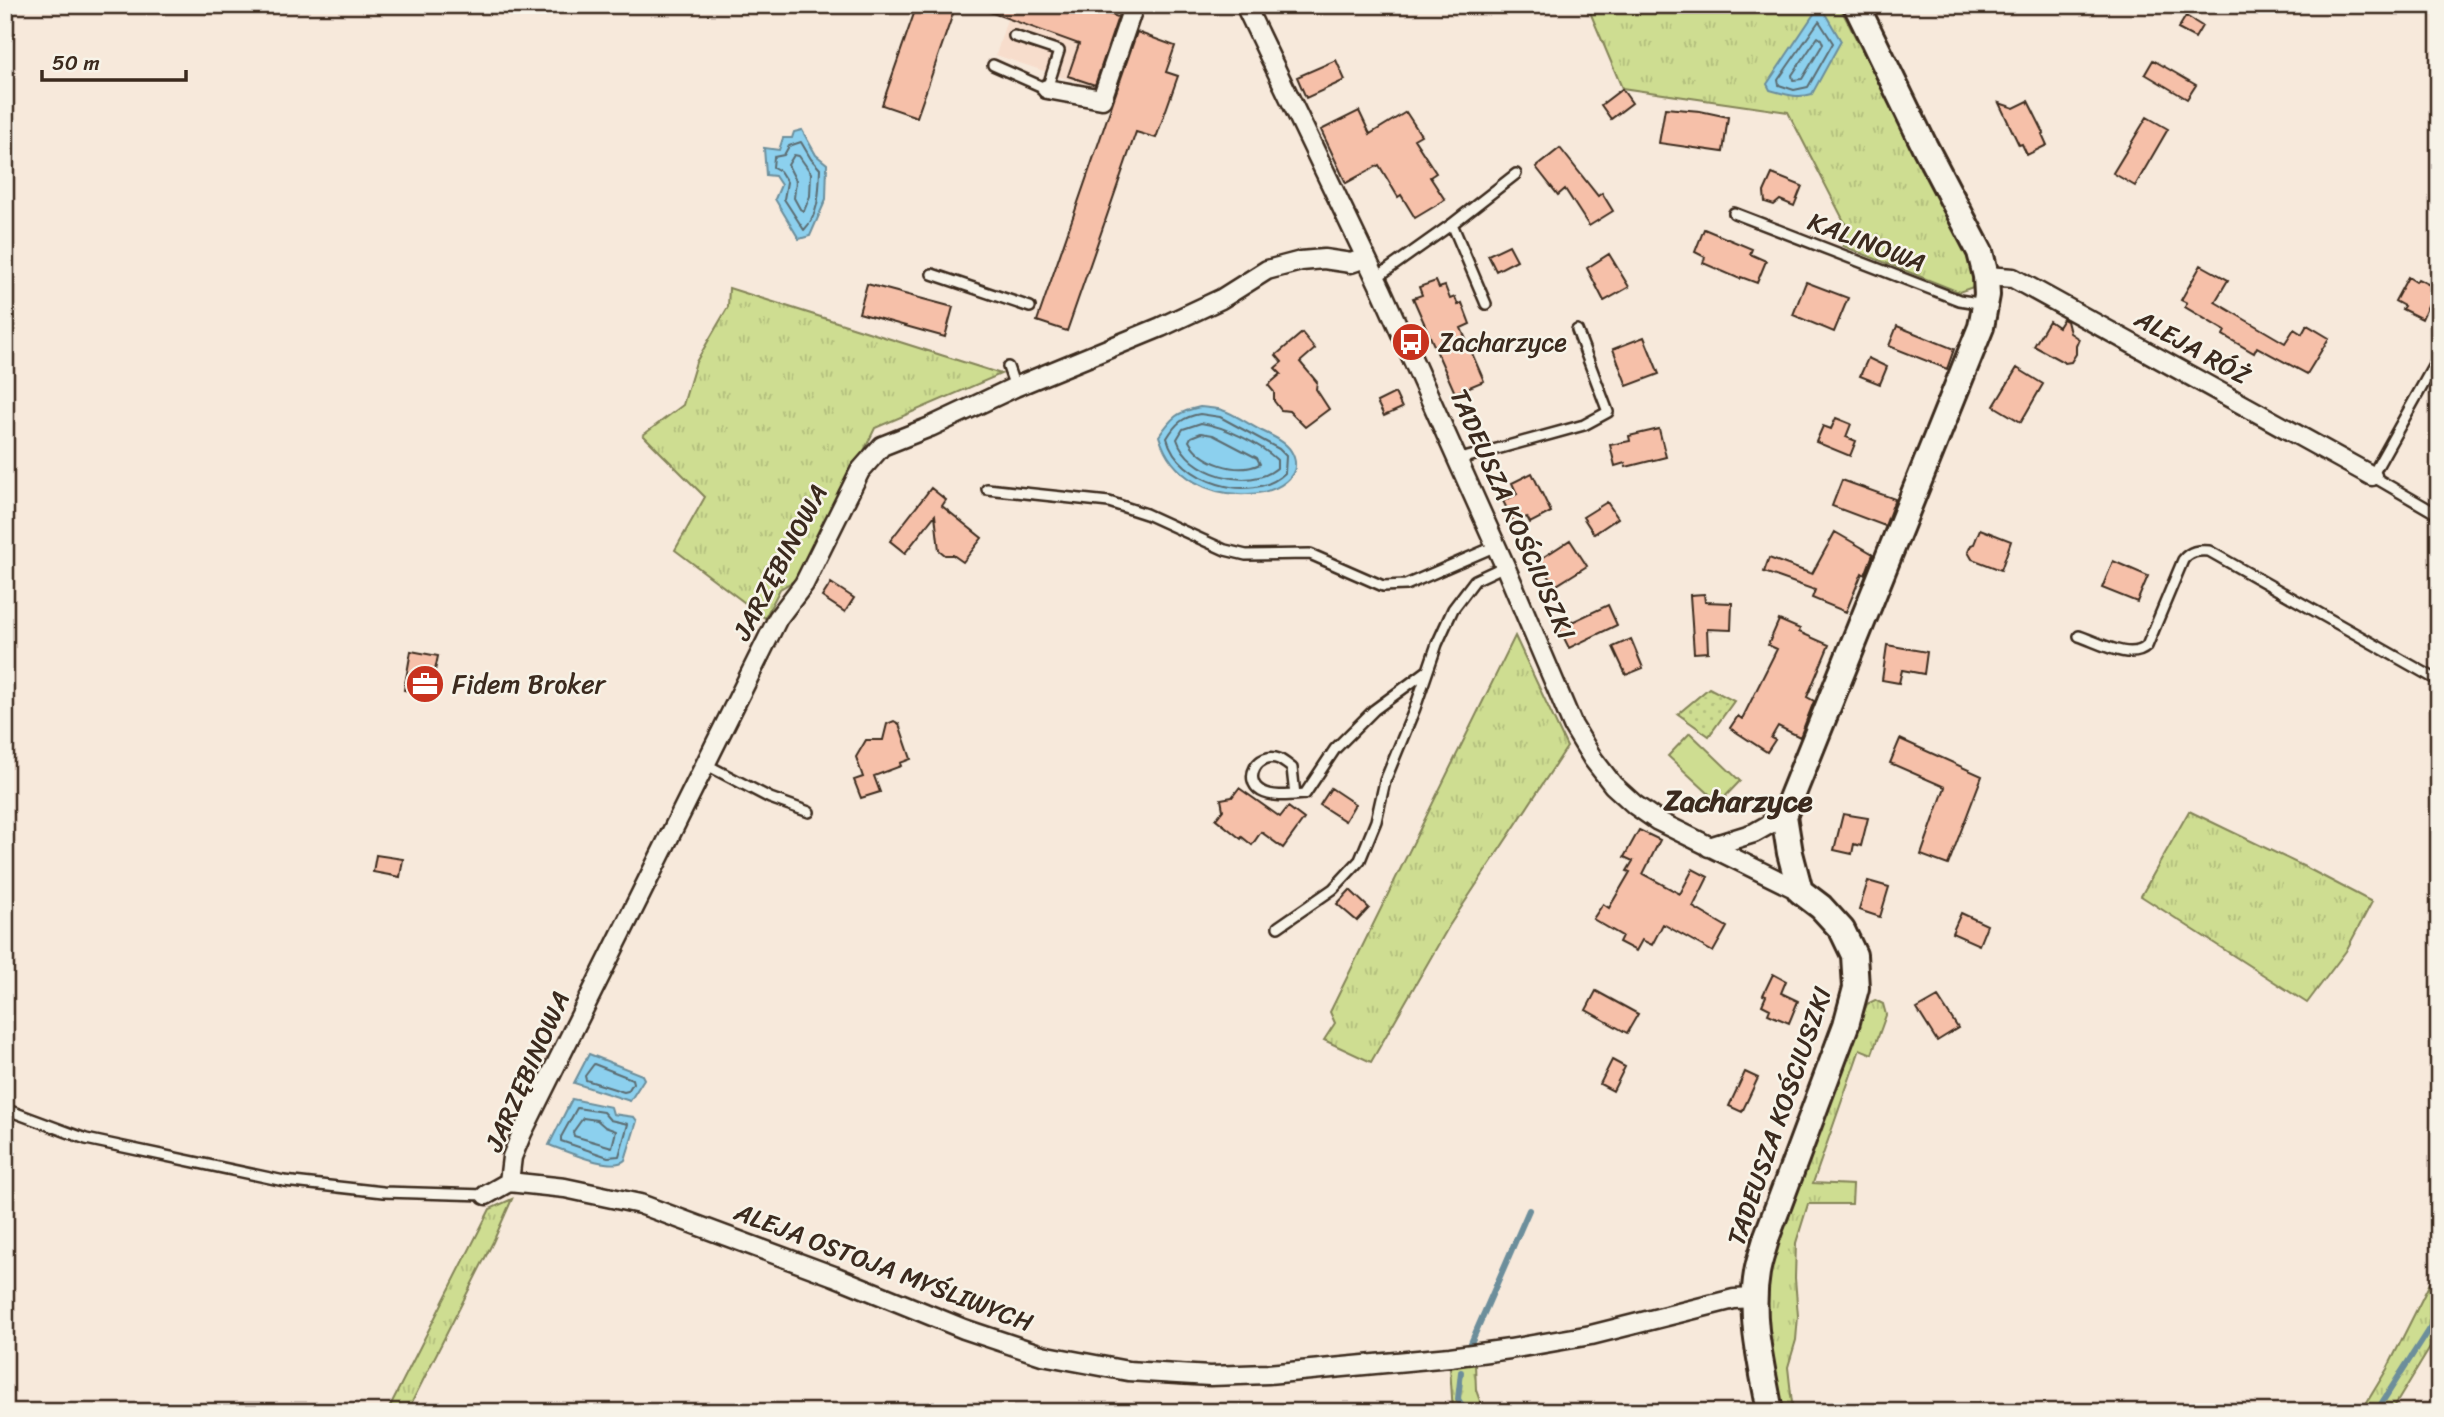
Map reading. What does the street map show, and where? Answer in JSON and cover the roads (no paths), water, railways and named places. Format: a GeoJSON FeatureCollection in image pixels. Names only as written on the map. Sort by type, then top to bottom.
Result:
{"type":"FeatureCollection","features":[{"type":"Feature","properties":{"kind":"street"},"geometry":{"type":"LineString","coordinates":[[1046,89],[1102,99],[1134,5]]}},
{"type":"Feature","properties":{"kind":"street","name":"TADEUSZA KOŚCIUSZKI"},"geometry":{"type":"LineString","coordinates":[[1245,5],[1376,278],[1505,566],[1573,726],[1593,759],[1613,785],[1658,821],[1800,891],[1821,907],[1842,930],[1854,955],[1856,988],[1846,1025],[1767,1236],[1757,1271],[1755,1328],[1770,1412]]}},
{"type":"Feature","properties":{"kind":"street"},"geometry":{"type":"LineString","coordinates":[[1800,891],[1784,816],[1981,327],[1986,304],[1986,276],[1980,251],[1925,148],[1856,5]]}},
{"type":"Feature","properties":{"kind":"street","name":"JARZĘBINOWA"},"geometry":{"type":"LineString","coordinates":[[509,1182],[512,1157],[522,1133],[778,618],[804,584],[859,471],[882,446],[1221,299],[1267,270],[1301,261],[1324,259],[1351,263],[1366,258]]}},
{"type":"Feature","properties":{"kind":"street","name":"ALEJA RÓŻ"},"geometry":{"type":"LineString","coordinates":[[1986,276],[2013,278],[2372,476]]}},
{"type":"Feature","properties":{"kind":"street"},"geometry":{"type":"LineString","coordinates":[[1709,847],[1754,833],[1784,816]]}},
{"type":"Feature","properties":{"kind":"street"},"geometry":{"type":"LineString","coordinates":[[486,1195],[509,1182]]}},
{"type":"Feature","properties":{"kind":"street","name":"ALEJA OSTOJA MYŚLIWYCH"},"geometry":{"type":"LineString","coordinates":[[509,1182],[565,1188],[640,1204],[834,1276],[964,1329],[1042,1354],[1128,1371],[1210,1376],[1268,1374],[1428,1360],[1591,1335],[1734,1299],[1754,1298]]}},
{"type":"Feature","properties":{"kind":"lane"},"geometry":{"type":"LineString","coordinates":[[993,65],[1046,89],[1059,51],[1014,36]]}},
{"type":"Feature","properties":{"kind":"lane"},"geometry":{"type":"LineString","coordinates":[[1376,278],[1516,174]]}},
{"type":"Feature","properties":{"kind":"lane","name":"KALINOWA"},"geometry":{"type":"LineString","coordinates":[[1734,213],[1959,300],[1986,304]]}},
{"type":"Feature","properties":{"kind":"lane"},"geometry":{"type":"LineString","coordinates":[[1452,224],[1486,304]]}},
{"type":"Feature","properties":{"kind":"lane"},"geometry":{"type":"LineString","coordinates":[[932,274],[1030,307]]}},
{"type":"Feature","properties":{"kind":"lane"},"geometry":{"type":"LineString","coordinates":[[1457,460],[1584,425],[1608,412],[1577,330]]}},
{"type":"Feature","properties":{"kind":"lane"},"geometry":{"type":"LineString","coordinates":[[2439,356],[2372,476],[2439,515]]}},
{"type":"Feature","properties":{"kind":"lane"},"geometry":{"type":"LineString","coordinates":[[1008,367],[1015,387]]}},
{"type":"Feature","properties":{"kind":"lane"},"geometry":{"type":"LineString","coordinates":[[987,489],[1109,502],[1146,514],[1225,550],[1246,555],[1310,554],[1383,586],[1406,585],[1496,546]]}},
{"type":"Feature","properties":{"kind":"lane"},"geometry":{"type":"LineString","coordinates":[[2079,636],[2131,653],[2141,652],[2147,646],[2183,560],[2194,551],[2209,551],[2439,681]]}},
{"type":"Feature","properties":{"kind":"lane"},"geometry":{"type":"LineString","coordinates":[[1278,927],[1333,889],[1360,860],[1376,821],[1385,781],[1453,609],[1475,580],[1505,566]]}},
{"type":"Feature","properties":{"kind":"lane"},"geometry":{"type":"LineString","coordinates":[[1295,794],[1292,768],[1279,759],[1259,761],[1253,768],[1253,780],[1260,790],[1274,795],[1305,794],[1335,749],[1374,710],[1428,670]]}},
{"type":"Feature","properties":{"kind":"lane"},"geometry":{"type":"LineString","coordinates":[[705,764],[770,798],[809,812]]}},
{"type":"Feature","properties":{"kind":"lane"},"geometry":{"type":"LineString","coordinates":[[5,1109],[86,1139],[284,1181],[383,1192],[486,1195]]}},
{"type":"Feature","properties":{"kind":"water"},"geometry":{"type":"Polygon","coordinates":[[[1820,5],[1841,41],[1812,94],[1796,96],[1770,90],[1767,84],[1820,5]]]}},
{"type":"Feature","properties":{"kind":"water"},"geometry":{"type":"Polygon","coordinates":[[[802,130],[816,155],[827,164],[826,199],[810,236],[799,239],[775,199],[781,185],[775,176],[766,175],[764,148],[779,150],[783,138],[792,138],[794,132],[802,130]]]}},
{"type":"Feature","properties":{"kind":"water"},"geometry":{"type":"Polygon","coordinates":[[[1200,407],[1227,412],[1285,444],[1291,451],[1295,468],[1286,481],[1269,490],[1246,494],[1220,492],[1195,482],[1173,464],[1159,436],[1176,416],[1200,407]]]}},
{"type":"Feature","properties":{"kind":"water"},"geometry":{"type":"Polygon","coordinates":[[[589,1054],[642,1075],[644,1079],[630,1101],[574,1083],[589,1054]]]}},
{"type":"Feature","properties":{"kind":"water"},"geometry":{"type":"Polygon","coordinates":[[[572,1099],[611,1107],[613,1114],[634,1117],[637,1121],[625,1160],[610,1164],[577,1156],[549,1145],[572,1099]]]}},
{"type":"Feature","properties":{"kind":"waterway"},"geometry":{"type":"LineString","coordinates":[[1471,1343],[1529,1210]]}},
{"type":"Feature","properties":{"kind":"waterway"},"geometry":{"type":"LineString","coordinates":[[2376,1412],[2439,1313]]}},
{"type":"Feature","properties":{"kind":"waterway"},"geometry":{"type":"LineString","coordinates":[[1461,1372],[1458,1399],[1466,1412]]}},
{"type":"Feature","properties":{"kind":"place","name":"Zacharzyce"},"geometry":{"type":"Point","coordinates":[1411,342]}},
{"type":"Feature","properties":{"kind":"place","name":"Fidem Broker"},"geometry":{"type":"Point","coordinates":[425,684]}},
{"type":"Feature","properties":{"kind":"district","name":"Zacharzyce"},"geometry":{"type":"Point","coordinates":[1738,801]}}]}
